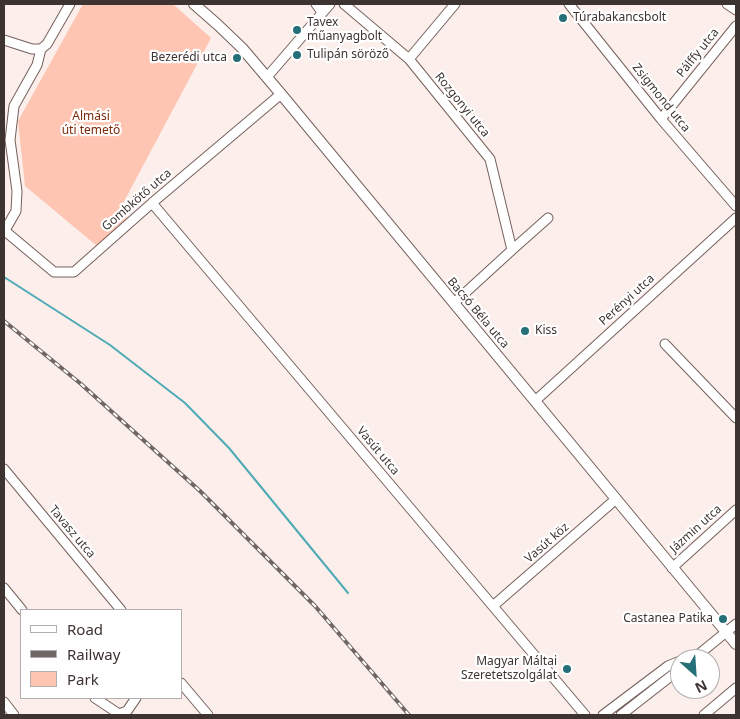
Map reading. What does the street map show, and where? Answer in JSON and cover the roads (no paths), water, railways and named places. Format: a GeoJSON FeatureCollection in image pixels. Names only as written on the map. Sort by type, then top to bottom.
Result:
{"type":"FeatureCollection","features":[{"type":"Feature","properties":{"kind":"main road","name":"Bacsó Béla utca"},"geometry":{"type":"LineString","coordinates":[[194,4],[242,48],[281,94],[736,644]]}},
{"type":"Feature","properties":{"kind":"street"},"geometry":{"type":"LineString","coordinates":[[4,40],[32,49],[41,49],[48,44],[70,4]]}},
{"type":"Feature","properties":{"kind":"street"},"geometry":{"type":"LineString","coordinates":[[316,4],[322,12]]}},
{"type":"Feature","properties":{"kind":"street"},"geometry":{"type":"LineString","coordinates":[[266,77],[330,4]]}},
{"type":"Feature","properties":{"kind":"street","name":"Rozgonyi utca"},"geometry":{"type":"LineString","coordinates":[[344,4],[409,59],[490,159],[512,250]]}},
{"type":"Feature","properties":{"kind":"street"},"geometry":{"type":"LineString","coordinates":[[409,59],[456,4]]}},
{"type":"Feature","properties":{"kind":"street","name":"Zsigmond utca"},"geometry":{"type":"LineString","coordinates":[[569,4],[661,119],[736,206]]}},
{"type":"Feature","properties":{"kind":"street"},"geometry":{"type":"LineString","coordinates":[[727,4],[736,10]]}},
{"type":"Feature","properties":{"kind":"street","name":"Pálffy utca"},"geometry":{"type":"LineString","coordinates":[[661,119],[736,26]]}},
{"type":"Feature","properties":{"kind":"street"},"geometry":{"type":"LineString","coordinates":[[4,232],[8,215],[16,211],[18,191],[10,140],[14,106],[37,65],[41,49]]}},
{"type":"Feature","properties":{"kind":"street","name":"Gombkötő utca"},"geometry":{"type":"LineString","coordinates":[[4,232],[54,272],[74,272],[281,94]]}},
{"type":"Feature","properties":{"kind":"street","name":"Vasút utca"},"geometry":{"type":"LineString","coordinates":[[152,203],[586,715]]}},
{"type":"Feature","properties":{"kind":"street"},"geometry":{"type":"LineString","coordinates":[[454,303],[548,218]]}},
{"type":"Feature","properties":{"kind":"street","name":"Perényi utca"},"geometry":{"type":"LineString","coordinates":[[535,401],[736,218]]}},
{"type":"Feature","properties":{"kind":"street"},"geometry":{"type":"LineString","coordinates":[[665,344],[736,418]]}},
{"type":"Feature","properties":{"kind":"street","name":"Tavasz utca"},"geometry":{"type":"LineString","coordinates":[[4,470],[120,609]]}},
{"type":"Feature","properties":{"kind":"street","name":"Vasút köz"},"geometry":{"type":"LineString","coordinates":[[493,606],[616,499]]}},
{"type":"Feature","properties":{"kind":"street","name":"Jázmin utca"},"geometry":{"type":"LineString","coordinates":[[672,568],[736,510]]}},
{"type":"Feature","properties":{"kind":"street"},"geometry":{"type":"LineString","coordinates":[[4,588],[21,609]]}},
{"type":"Feature","properties":{"kind":"street"},"geometry":{"type":"LineString","coordinates":[[705,649],[736,624]]}},
{"type":"Feature","properties":{"kind":"street"},"geometry":{"type":"LineString","coordinates":[[602,715],[670,665]]}},
{"type":"Feature","properties":{"kind":"street"},"geometry":{"type":"LineString","coordinates":[[622,715],[670,677]]}},
{"type":"Feature","properties":{"kind":"street"},"geometry":{"type":"LineString","coordinates":[[182,684],[208,715]]}},
{"type":"Feature","properties":{"kind":"street"},"geometry":{"type":"LineString","coordinates":[[704,715],[736,688]]}},
{"type":"Feature","properties":{"kind":"street"},"geometry":{"type":"LineString","coordinates":[[96,699],[119,714],[128,711],[135,699]]}},
{"type":"Feature","properties":{"kind":"street"},"geometry":{"type":"LineString","coordinates":[[4,702],[14,715]]}},
{"type":"Feature","properties":{"kind":"waterway"},"geometry":{"type":"LineString","coordinates":[[4,277],[110,345],[185,403],[229,448],[348,593]]}},
{"type":"Feature","properties":{"kind":"railway"},"geometry":{"type":"LineString","coordinates":[[4,321],[81,384],[200,491],[315,606],[409,715]]}},
{"type":"Feature","properties":{"kind":"place","name":"Túrabakancsbolt"},"geometry":{"type":"Point","coordinates":[563,18]}},
{"type":"Feature","properties":{"kind":"place","name":"Tavex műanyagbolt"},"geometry":{"type":"Point","coordinates":[297,30]}},
{"type":"Feature","properties":{"kind":"place","name":"Tulipán söröző"},"geometry":{"type":"Point","coordinates":[297,55]}},
{"type":"Feature","properties":{"kind":"place","name":"Bezerédi utca"},"geometry":{"type":"Point","coordinates":[237,58]}},
{"type":"Feature","properties":{"kind":"place","name":"Kiss"},"geometry":{"type":"Point","coordinates":[525,331]}},
{"type":"Feature","properties":{"kind":"place","name":"Castanea Patika"},"geometry":{"type":"Point","coordinates":[723,619]}},
{"type":"Feature","properties":{"kind":"place","name":"Magyar Máltai Szeretetszolgálat"},"geometry":{"type":"Point","coordinates":[567,669]}},
{"type":"Feature","properties":{"kind":"park label","name":"Almási úti temető"},"geometry":{"type":"Point","coordinates":[91,124]}}]}
